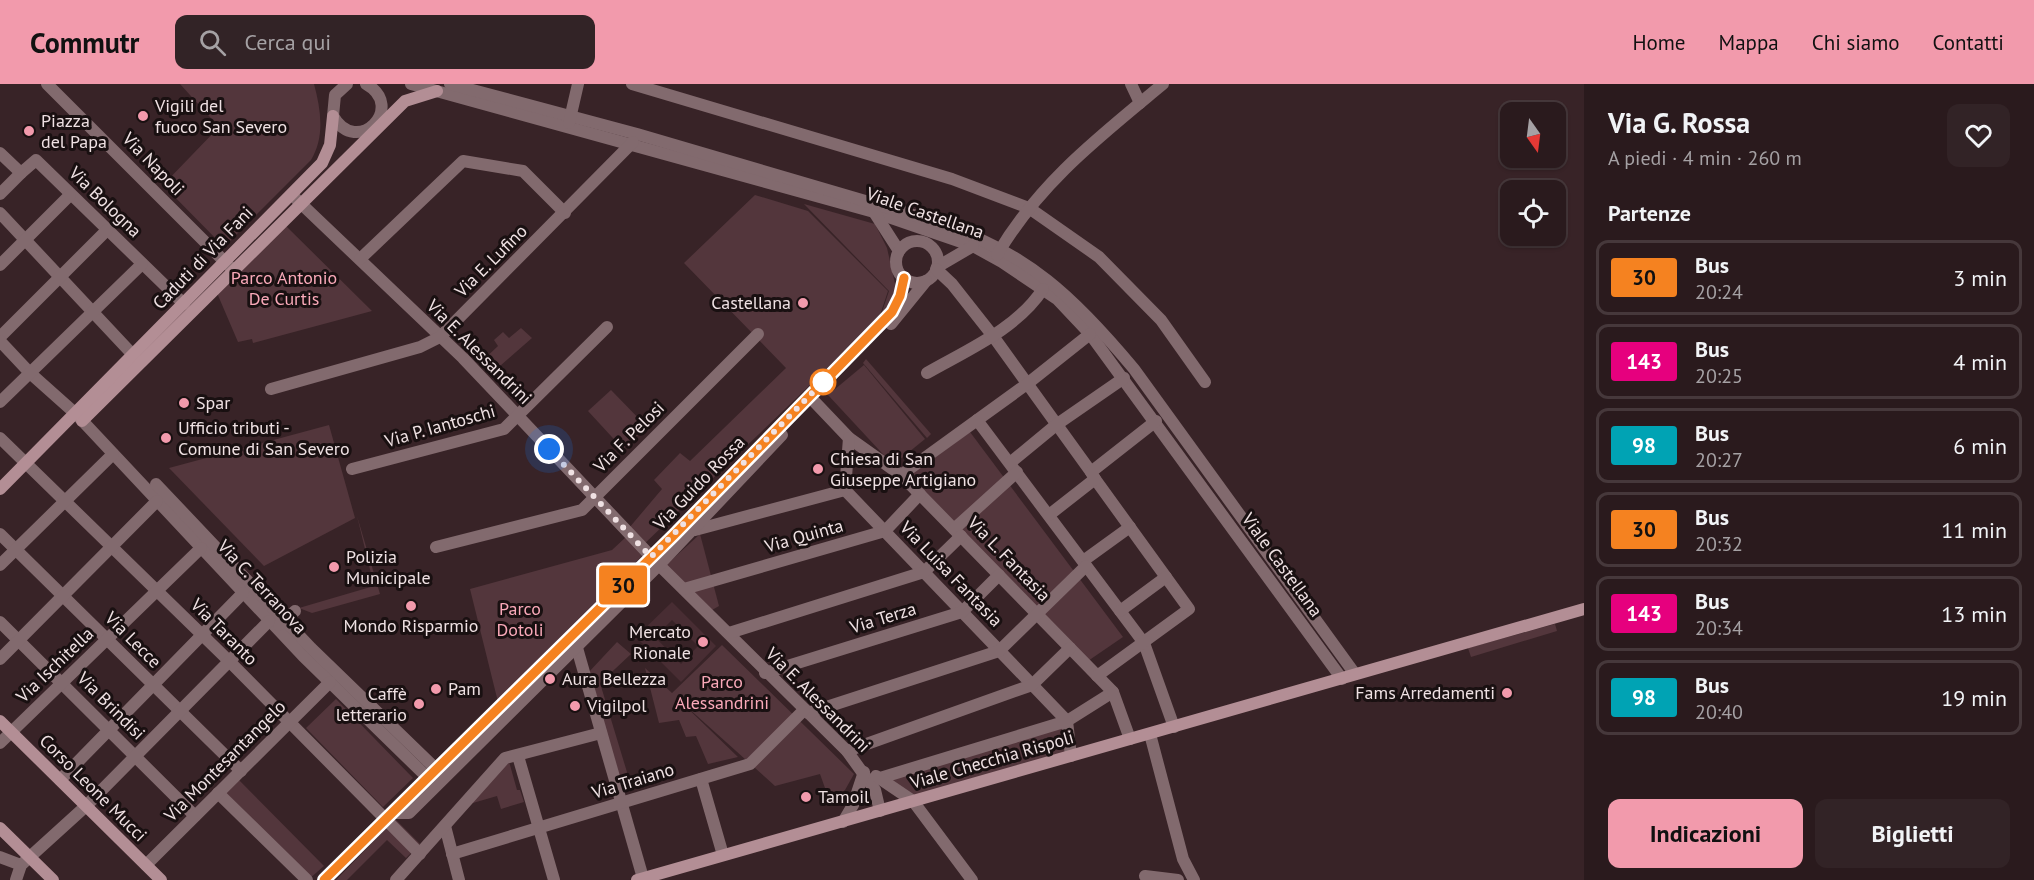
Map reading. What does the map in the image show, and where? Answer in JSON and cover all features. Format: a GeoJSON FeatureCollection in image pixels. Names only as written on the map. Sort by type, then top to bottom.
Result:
{"type":"FeatureCollection","features":[{"type":"Feature","properties":{"kind":"street","name":"Via Napoli"},"geometry":{"type":"LineString","coordinates":[[47,84],[229,265]]}},
{"type":"Feature","properties":{"kind":"street"},"geometry":{"type":"LineString","coordinates":[[346,84],[332,89],[333,116],[344,129],[351,132],[368,130],[375,124]]}},
{"type":"Feature","properties":{"kind":"street"},"geometry":{"type":"LineString","coordinates":[[366,84],[374,89],[382,103]]}},
{"type":"Feature","properties":{"kind":"street"},"geometry":{"type":"LineString","coordinates":[[355,148],[375,124],[382,110],[384,84]]}},
{"type":"Feature","properties":{"kind":"street"},"geometry":{"type":"LineString","coordinates":[[450,84],[570,121],[637,134],[935,227],[978,236],[997,254],[1047,278],[1098,326],[1166,412],[1355,674]]}},
{"type":"Feature","properties":{"kind":"street"},"geometry":{"type":"LineString","coordinates":[[570,121],[578,84]]}},
{"type":"Feature","properties":{"kind":"street"},"geometry":{"type":"LineString","coordinates":[[632,84],[952,179],[1029,208],[1099,257],[1161,320],[1205,382]]}},
{"type":"Feature","properties":{"kind":"street"},"geometry":{"type":"LineString","coordinates":[[1131,84],[1140,103]]}},
{"type":"Feature","properties":{"kind":"street"},"geometry":{"type":"LineString","coordinates":[[997,254],[1029,208],[1073,158],[1163,84]]}},
{"type":"Feature","properties":{"kind":"street","name":"Viale Castellana"},"geometry":{"type":"LineString","coordinates":[[414,85],[570,121],[631,147],[935,227],[973,246],[997,254],[1057,299],[1090,334],[1342,679]]}},
{"type":"Feature","properties":{"kind":"street"},"geometry":{"type":"LineString","coordinates":[[0,489],[79,418],[229,265],[300,202],[405,101],[437,91]]}},
{"type":"Feature","properties":{"kind":"street","name":"Caduti di Via Fani"},"geometry":{"type":"LineString","coordinates":[[79,418],[184,304],[229,265],[290,194],[322,163],[330,145],[333,116]]}},
{"type":"Feature","properties":{"kind":"street","name":"Via E. Lufino"},"geometry":{"type":"LineString","coordinates":[[271,389],[420,347],[440,336],[631,147],[637,134]]}},
{"type":"Feature","properties":{"kind":"street"},"geometry":{"type":"LineString","coordinates":[[0,153],[21,173],[0,194]]}},
{"type":"Feature","properties":{"kind":"street","name":"Via Bologna"},"geometry":{"type":"LineString","coordinates":[[21,173],[36,160],[184,304]]}},
{"type":"Feature","properties":{"kind":"street"},"geometry":{"type":"LineString","coordinates":[[360,259],[463,161],[523,171],[565,213]]}},
{"type":"Feature","properties":{"kind":"street","name":"Via E. Alessandrini"},"geometry":{"type":"LineString","coordinates":[[290,194],[440,336],[655,561],[729,633],[765,673],[847,751],[875,790],[880,811]]}},
{"type":"Feature","properties":{"kind":"street"},"geometry":{"type":"LineString","coordinates":[[0,264],[70,195]]}},
{"type":"Feature","properties":{"kind":"street"},"geometry":{"type":"LineString","coordinates":[[874,212],[899,251]]}},
{"type":"Feature","properties":{"kind":"street"},"geometry":{"type":"LineString","coordinates":[[0,213],[134,356]]}},
{"type":"Feature","properties":{"kind":"street"},"geometry":{"type":"LineString","coordinates":[[924,243],[935,227]]}},
{"type":"Feature","properties":{"kind":"street"},"geometry":{"type":"LineString","coordinates":[[0,339],[107,230]]}},
{"type":"Feature","properties":{"kind":"street"},"geometry":{"type":"LineString","coordinates":[[926,281],[914,283],[904,278],[896,262],[899,251],[908,243],[924,243],[936,255],[937,268],[993,336],[1190,609],[1097,676]]}},
{"type":"Feature","properties":{"kind":"street"},"geometry":{"type":"LineString","coordinates":[[389,816],[409,813],[577,647],[655,561],[694,530],[811,399],[899,315],[937,268],[973,246]]}},
{"type":"Feature","properties":{"kind":"street"},"geometry":{"type":"LineString","coordinates":[[0,402],[142,264]]}},
{"type":"Feature","properties":{"kind":"street","name":"Via Guido Rossa"},"geometry":{"type":"LineString","coordinates":[[324,880],[573,634],[655,561],[674,535],[811,399],[892,312],[900,296],[904,278]]}},
{"type":"Feature","properties":{"kind":"street"},"geometry":{"type":"LineString","coordinates":[[927,373],[993,336],[1035,301],[1043,289]]}},
{"type":"Feature","properties":{"kind":"street","name":"Via P. Iantoschi"},"geometry":{"type":"LineString","coordinates":[[352,469],[504,429],[607,327]]}},
{"type":"Feature","properties":{"kind":"street","name":"Via F. Pelosi"},"geometry":{"type":"LineString","coordinates":[[436,547],[582,510],[758,334]]}},
{"type":"Feature","properties":{"kind":"street"},"geometry":{"type":"LineString","coordinates":[[901,474],[1027,384],[1090,334]]}},
{"type":"Feature","properties":{"kind":"street","name":"Via C. Terranova"},"geometry":{"type":"LineString","coordinates":[[0,339],[30,373],[79,418],[330,682],[432,773]]}},
{"type":"Feature","properties":{"kind":"street"},"geometry":{"type":"LineString","coordinates":[[729,633],[924,572],[1013,468],[1056,425],[1124,378]]}},
{"type":"Feature","properties":{"kind":"street","name":"Via L. Fantasia"},"geometry":{"type":"LineString","coordinates":[[811,399],[849,438],[901,474],[1113,692]]}},
{"type":"Feature","properties":{"kind":"street"},"geometry":{"type":"LineString","coordinates":[[977,420],[1144,643],[1174,727]]}},
{"type":"Feature","properties":{"kind":"street"},"geometry":{"type":"LineString","coordinates":[[1049,515],[1156,422]]}},
{"type":"Feature","properties":{"kind":"street","name":"Via Taranto"},"geometry":{"type":"LineString","coordinates":[[0,438],[113,546],[289,723],[389,816],[420,854]]}},
{"type":"Feature","properties":{"kind":"street"},"geometry":{"type":"LineString","coordinates":[[674,535],[845,490],[849,438]]}},
{"type":"Feature","properties":{"kind":"street"},"geometry":{"type":"LineString","coordinates":[[0,565],[113,454]]}},
{"type":"Feature","properties":{"kind":"street"},"geometry":{"type":"LineString","coordinates":[[156,484],[276,623],[432,773]]}},
{"type":"Feature","properties":{"kind":"street","name":"Via Luisa Fantasia"},"geometry":{"type":"LineString","coordinates":[[845,490],[1067,721]]}},
{"type":"Feature","properties":{"kind":"street"},"geometry":{"type":"LineString","coordinates":[[885,531],[920,494]]}},
{"type":"Feature","properties":{"kind":"street"},"geometry":{"type":"LineString","coordinates":[[0,659],[157,501]]}},
{"type":"Feature","properties":{"kind":"street"},"geometry":{"type":"LineString","coordinates":[[806,712],[999,651],[1085,564],[1130,527]]}},
{"type":"Feature","properties":{"kind":"street","name":"Via Quinta"},"geometry":{"type":"LineString","coordinates":[[684,589],[885,531]]}},
{"type":"Feature","properties":{"kind":"street","name":"Via Lecce"},"geometry":{"type":"LineString","coordinates":[[0,534],[241,771]]}},
{"type":"Feature","properties":{"kind":"street","name":"Via Ischitella"},"geometry":{"type":"LineString","coordinates":[[0,743],[201,548]]}},
{"type":"Feature","properties":{"kind":"street","name":"Via Terza"},"geometry":{"type":"LineString","coordinates":[[765,673],[962,612],[999,575]]}},
{"type":"Feature","properties":{"kind":"street"},"geometry":{"type":"LineString","coordinates":[[1120,611],[1166,577]]}},
{"type":"Feature","properties":{"kind":"street"},"geometry":{"type":"LineString","coordinates":[[60,780],[243,593]]}},
{"type":"Feature","properties":{"kind":"street","name":"Viale Checchia Rispoli"},"geometry":{"type":"LineString","coordinates":[[640,879],[1584,609]]}},
{"type":"Feature","properties":{"kind":"street"},"geometry":{"type":"LineString","coordinates":[[16,880],[24,862],[86,806],[229,661],[276,623],[295,611]]}},
{"type":"Feature","properties":{"kind":"street","name":"Via Brindisi"},"geometry":{"type":"LineString","coordinates":[[0,622],[195,816]]}},
{"type":"Feature","properties":{"kind":"street"},"geometry":{"type":"LineString","coordinates":[[573,634],[621,802],[640,879]]}},
{"type":"Feature","properties":{"kind":"street"},"geometry":{"type":"LineString","coordinates":[[847,751],[1032,685],[1070,648]]}},
{"type":"Feature","properties":{"kind":"street","name":"Via Montesantangelo"},"geometry":{"type":"LineString","coordinates":[[146,866],[330,682]]}},
{"type":"Feature","properties":{"kind":"street"},"geometry":{"type":"LineString","coordinates":[[880,778],[1067,721],[1113,692],[1130,740]]}},
{"type":"Feature","properties":{"kind":"street","name":"Via Traiano"},"geometry":{"type":"LineString","coordinates":[[452,854],[750,764],[806,712]]}},
{"type":"Feature","properties":{"kind":"street","name":"Corso Leone Mucci"},"geometry":{"type":"LineString","coordinates":[[0,721],[161,880]]}},
{"type":"Feature","properties":{"kind":"street"},"geometry":{"type":"LineString","coordinates":[[1067,721],[1071,756]]}},
{"type":"Feature","properties":{"kind":"street"},"geometry":{"type":"LineString","coordinates":[[396,880],[505,758],[601,733]]}},
{"type":"Feature","properties":{"kind":"street"},"geometry":{"type":"LineString","coordinates":[[1149,734],[1183,859],[1194,880]]}},
{"type":"Feature","properties":{"kind":"street"},"geometry":{"type":"LineString","coordinates":[[518,756],[537,828],[554,880]]}},
{"type":"Feature","properties":{"kind":"street"},"geometry":{"type":"LineString","coordinates":[[843,822],[853,805],[864,772]]}},
{"type":"Feature","properties":{"kind":"street","name":"Via E. Alessandrini"},"geometry":{"type":"LineString","coordinates":[[864,772],[880,778],[913,801],[972,880]]}},
{"type":"Feature","properties":{"kind":"street"},"geometry":{"type":"LineString","coordinates":[[701,779],[723,855]]}},
{"type":"Feature","properties":{"kind":"street"},"geometry":{"type":"LineString","coordinates":[[218,793],[307,880]]}},
{"type":"Feature","properties":{"kind":"street"},"geometry":{"type":"LineString","coordinates":[[445,826],[459,880]]}},
{"type":"Feature","properties":{"kind":"street"},"geometry":{"type":"LineString","coordinates":[[0,828],[24,862]]}},
{"type":"Feature","properties":{"kind":"street"},"geometry":{"type":"LineString","coordinates":[[0,858],[24,862],[53,880]]}},
{"type":"Feature","properties":{"kind":"street"},"geometry":{"type":"LineString","coordinates":[[1144,876],[1178,880],[1183,859]]}},
{"type":"Feature","properties":{"kind":"shaded area","name":"Mercato Rionale"},"geometry":{"type":"Polygon","coordinates":[[[672,602],[716,646],[681,682],[636,637],[672,602]],[[672,620],[655,637],[681,664],[698,646],[672,620]]]}},
{"type":"Feature","properties":{"kind":"green space"},"geometry":{"type":"Polygon","coordinates":[[[180,84],[314,84],[320,133],[311,160],[224,247],[163,185],[219,127],[180,84]]]}},
{"type":"Feature","properties":{"kind":"green space","name":"Castellana"},"geometry":{"type":"Polygon","coordinates":[[[755,195],[808,211],[888,291],[880,315],[641,547],[629,528],[662,489],[654,480],[680,453],[690,461],[786,368],[684,263],[755,195]]]}},
{"type":"Feature","properties":{"kind":"green space"},"geometry":{"type":"Polygon","coordinates":[[[804,204],[875,224],[887,248],[896,288],[889,307],[881,315],[889,291],[804,204]]]}},
{"type":"Feature","properties":{"kind":"green space","name":"Parco Antonio De Curtis"},"geometry":{"type":"Polygon","coordinates":[[[286,226],[372,311],[253,343],[252,339],[238,342],[217,293],[286,226]]]}},
{"type":"Feature","properties":{"kind":"green space"},"geometry":{"type":"Polygon","coordinates":[[[521,328],[532,338],[493,372],[481,362],[498,346],[494,340],[503,332],[509,338],[521,328]]]}},
{"type":"Feature","properties":{"kind":"green space"},"geometry":{"type":"Polygon","coordinates":[[[866,359],[931,434],[927,438],[863,363],[866,359]]]}},
{"type":"Feature","properties":{"kind":"green space"},"geometry":{"type":"Polygon","coordinates":[[[864,365],[925,439],[893,465],[828,395],[864,365]]]}},
{"type":"Feature","properties":{"kind":"green space"},"geometry":{"type":"Polygon","coordinates":[[[611,390],[647,427],[623,449],[588,411],[611,390]]]}},
{"type":"Feature","properties":{"kind":"green space"},"geometry":{"type":"Polygon","coordinates":[[[329,425],[355,518],[264,566],[169,468],[329,425]]]}},
{"type":"Feature","properties":{"kind":"green space"},"geometry":{"type":"Polygon","coordinates":[[[970,432],[1123,637],[1085,663],[905,479],[970,432]]]}},
{"type":"Feature","properties":{"kind":"green space"},"geometry":{"type":"Polygon","coordinates":[[[357,516],[380,594],[312,613],[299,608],[374,586],[357,516]]]}},
{"type":"Feature","properties":{"kind":"green space"},"geometry":{"type":"Polygon","coordinates":[[[700,534],[719,606],[712,610],[665,566],[700,534]]]}},
{"type":"Feature","properties":{"kind":"green space","name":"Parco Dotoli"},"geometry":{"type":"Polygon","coordinates":[[[626,537],[644,554],[498,702],[470,589],[612,550],[626,537]]]}},
{"type":"Feature","properties":{"kind":"green space"},"geometry":{"type":"Polygon","coordinates":[[[1555,624],[1557,631],[1471,657],[1468,648],[1555,624]]]}},
{"type":"Feature","properties":{"kind":"green space"},"geometry":{"type":"Polygon","coordinates":[[[617,642],[631,654],[600,683],[630,782],[620,785],[588,673],[617,642]]]}},
{"type":"Feature","properties":{"kind":"green space","name":"Parco Alessandrini"},"geometry":{"type":"Polygon","coordinates":[[[722,645],[854,774],[845,790],[830,802],[820,774],[775,786],[677,698],[738,757],[708,764],[696,736],[686,737],[679,720],[659,723],[645,668],[672,693],[722,645]]]}},
{"type":"Feature","properties":{"kind":"green space"},"geometry":{"type":"Polygon","coordinates":[[[336,699],[413,778],[383,807],[306,728],[336,699]]]}},
{"type":"Feature","properties":{"kind":"green space"},"geometry":{"type":"Polygon","coordinates":[[[1066,725],[1068,755],[914,798],[888,779],[1066,725]]]}},
{"type":"Feature","properties":{"kind":"green space"},"geometry":{"type":"Polygon","coordinates":[[[508,758],[517,790],[520,790],[524,802],[501,809],[497,796],[466,805],[508,758]]]}},
{"type":"Feature","properties":{"kind":"green space"},"geometry":{"type":"Polygon","coordinates":[[[236,777],[324,866],[309,879],[221,792],[236,777]]]}},
{"type":"Feature","properties":{"kind":"green space"},"geometry":{"type":"Polygon","coordinates":[[[395,819],[420,844],[406,858],[387,840],[347,880],[336,880],[395,819]]]}},
{"type":"Feature","properties":{"kind":"bus line","name":"30"},"geometry":{"type":"LineString","coordinates":[[324,880],[674,535],[892,312],[900,296],[904,278]]}},
{"type":"Feature","properties":{"kind":"place","name":"Vigili del fuoco San Severo"},"geometry":{"type":"Point","coordinates":[143,116]}},
{"type":"Feature","properties":{"kind":"place","name":"Piazza del Papa"},"geometry":{"type":"Point","coordinates":[29,131]}},
{"type":"Feature","properties":{"kind":"place","name":"Castellana"},"geometry":{"type":"Point","coordinates":[803,303]}},
{"type":"Feature","properties":{"kind":"place","name":"Spar"},"geometry":{"type":"Point","coordinates":[184,403]}},
{"type":"Feature","properties":{"kind":"place","name":"Ufficio tributi - Comune di San Severo"},"geometry":{"type":"Point","coordinates":[166,438]}},
{"type":"Feature","properties":{"kind":"place","name":"Chiesa di San Giuseppe Artigiano"},"geometry":{"type":"Point","coordinates":[818,469]}},
{"type":"Feature","properties":{"kind":"place","name":"Polizia Municipale"},"geometry":{"type":"Point","coordinates":[334,567]}},
{"type":"Feature","properties":{"kind":"place","name":"Mondo Risparmio"},"geometry":{"type":"Point","coordinates":[411,606]}},
{"type":"Feature","properties":{"kind":"place","name":"Mercato Rionale"},"geometry":{"type":"Point","coordinates":[703,642]}},
{"type":"Feature","properties":{"kind":"place","name":"Aura Bellezza"},"geometry":{"type":"Point","coordinates":[550,679]}},
{"type":"Feature","properties":{"kind":"place","name":"Pam"},"geometry":{"type":"Point","coordinates":[436,689]}},
{"type":"Feature","properties":{"kind":"place","name":"Fams Arredamenti"},"geometry":{"type":"Point","coordinates":[1507,693]}},
{"type":"Feature","properties":{"kind":"place","name":"Caffè letterario"},"geometry":{"type":"Point","coordinates":[419,704]}},
{"type":"Feature","properties":{"kind":"place","name":"Vigilpol"},"geometry":{"type":"Point","coordinates":[575,706]}},
{"type":"Feature","properties":{"kind":"place","name":"Tamoil"},"geometry":{"type":"Point","coordinates":[806,797]}},
{"type":"Feature","properties":{"kind":"route"},"geometry":{"type":"LineString","coordinates":[[549,449],[651,557],[823,382]]}}]}
